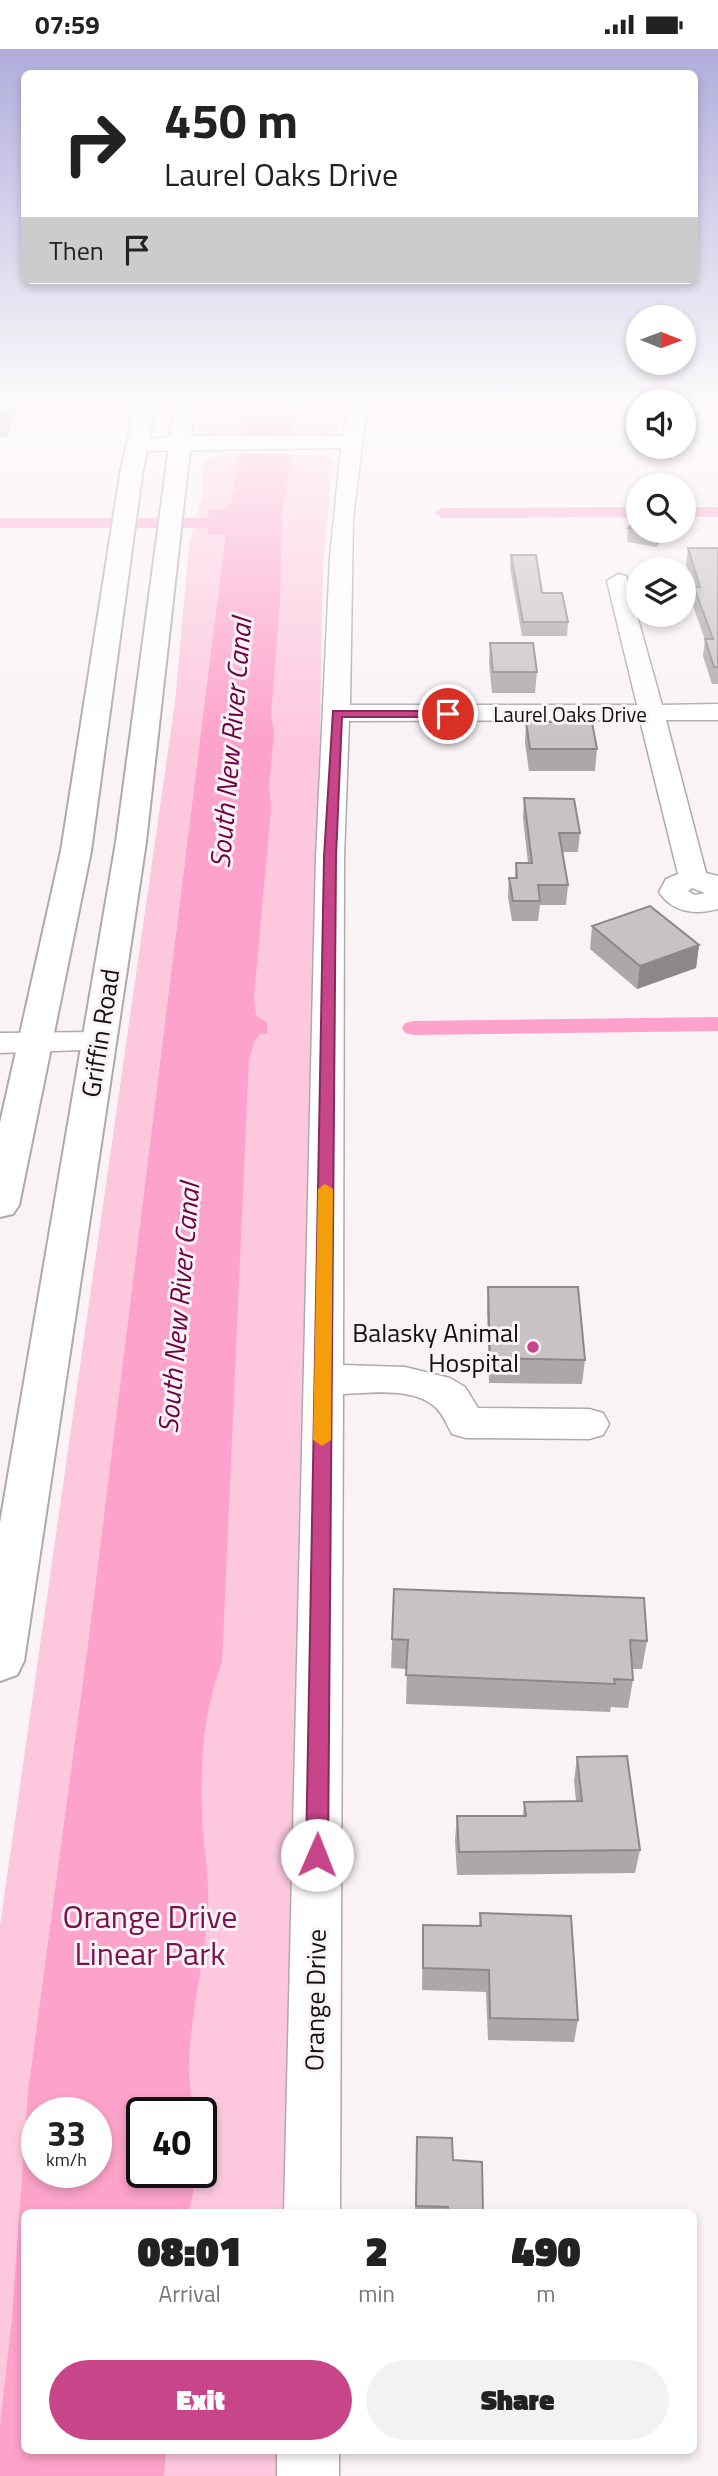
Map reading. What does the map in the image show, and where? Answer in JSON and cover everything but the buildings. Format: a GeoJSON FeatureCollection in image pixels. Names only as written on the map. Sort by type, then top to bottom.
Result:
{"type":"FeatureCollection","features":[{"type":"Feature","properties":{"kind":"main road"},"geometry":{"type":"LineString","coordinates":[[0,1205],[22,1056],[76,851],[126,516]]}},
{"type":"Feature","properties":{"kind":"main road","name":"Griffin Road"},"geometry":{"type":"LineString","coordinates":[[0,1661],[131,842],[173,516]]}},
{"type":"Feature","properties":{"kind":"street","name":"Orange Drive"},"geometry":{"type":"LineString","coordinates":[[312,2209],[330,857],[342,516]]}},
{"type":"Feature","properties":{"kind":"street"},"geometry":{"type":"LineString","coordinates":[[618,581],[651,714],[706,884],[676,885],[675,896],[685,902],[700,905],[718,898]]}},
{"type":"Feature","properties":{"kind":"street","name":"Laurel Oaks Drive"},"geometry":{"type":"LineString","coordinates":[[337,713],[718,712]]}},
{"type":"Feature","properties":{"kind":"street"},"geometry":{"type":"LineString","coordinates":[[0,1043],[22,1056],[97,1052]]}},
{"type":"Feature","properties":{"kind":"street"},"geometry":{"type":"LineString","coordinates":[[322,1380],[414,1383],[430,1387],[449,1395],[466,1423],[589,1424]]}},
{"type":"Feature","properties":{"kind":"street"},"geometry":{"type":"LineString","coordinates":[[308,2454],[308,2476]]}},
{"type":"Feature","properties":{"kind":"green space","name":"Orange Drive Linear Park"},"geometry":{"type":"Polygon","coordinates":[[[197,516],[328,516],[323,566],[293,2209],[21,2209],[21,2454],[288,2454],[287,2476],[0,2476],[0,1925],[175,702],[189,545],[197,516]]]}},
{"type":"Feature","properties":{"kind":"water","name":"South New River Canal"},"geometry":{"type":"Polygon","coordinates":[[[209,516],[282,516],[280,603],[271,714],[274,733],[269,786],[271,809],[254,997],[256,1016],[267,1022],[267,1034],[260,1034],[249,1058],[222,1663],[211,1700],[202,1757],[202,1815],[208,1899],[206,1936],[191,2037],[189,2062],[192,2097],[126,2097],[126,2188],[194,2188],[190,2209],[21,2209],[21,2454],[166,2454],[164,2476],[0,2476],[0,2426],[12,2318],[21,2188],[112,2188],[112,2097],[28,2097],[89,1637],[224,534],[208,534],[209,516]]]}},
{"type":"Feature","properties":{"kind":"waterway"},"geometry":{"type":"LineString","coordinates":[[0,523],[246,523]]}},
{"type":"Feature","properties":{"kind":"waterway"},"geometry":{"type":"LineString","coordinates":[[414,1028],[718,1024]]}},
{"type":"Feature","properties":{"kind":"slow traffic"},"geometry":{"type":"LineString","coordinates":[[322,1440],[325,1189]]}},
{"type":"Feature","properties":{"kind":"place","name":"Balasky Animal Hospital"},"geometry":{"type":"Point","coordinates":[533,1347]}},
{"type":"Feature","properties":{"kind":"route"},"geometry":{"type":"LineString","coordinates":[[317,1855],[330,857],[337,713],[448,714]]}}]}
